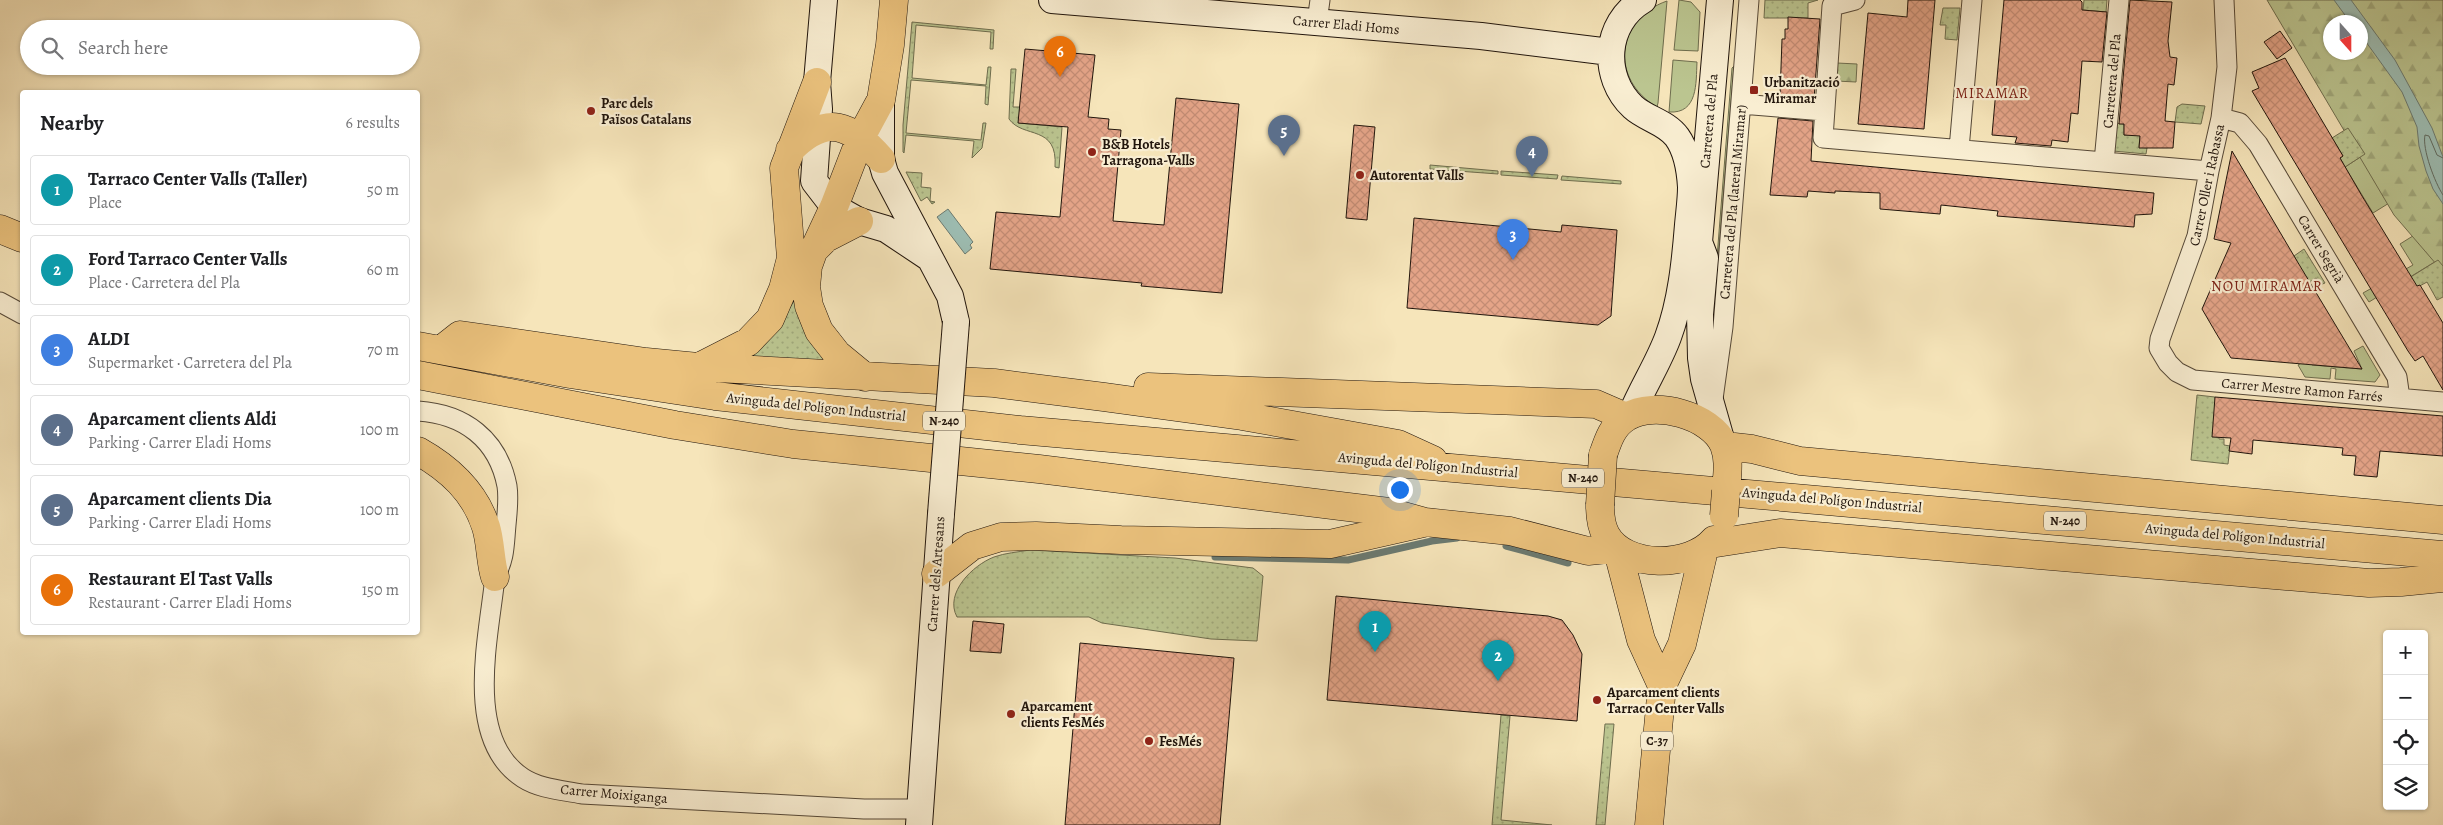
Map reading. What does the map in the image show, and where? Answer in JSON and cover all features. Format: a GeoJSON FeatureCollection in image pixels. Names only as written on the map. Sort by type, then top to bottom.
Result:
{"type":"FeatureCollection","features":[{"type":"Feature","properties":{"kind":"main road"},"geometry":{"type":"LineString","coordinates":[[864,377],[837,354],[819,331],[808,306],[806,287],[808,266],[812,252],[834,207],[861,137],[881,100],[890,44],[894,0]]}},
{"type":"Feature","properties":{"kind":"main road"},"geometry":{"type":"LineString","coordinates":[[698,367],[748,342],[770,320],[783,289],[791,258],[784,168],[817,82]]}},
{"type":"Feature","properties":{"kind":"main road"},"geometry":{"type":"LineString","coordinates":[[790,151],[803,138],[818,129],[841,128],[861,137],[881,159]]}},
{"type":"Feature","properties":{"kind":"main road"},"geometry":{"type":"LineString","coordinates":[[812,252],[826,238],[859,222]]}},
{"type":"Feature","properties":{"kind":"main road"},"geometry":{"type":"LineString","coordinates":[[0,229],[20,237]]}},
{"type":"Feature","properties":{"kind":"main road"},"geometry":{"type":"LineString","coordinates":[[429,348],[460,335],[646,362],[698,367],[994,383],[1242,416],[1398,444],[1450,468]]}},
{"type":"Feature","properties":{"kind":"main road","name":"Avinguda del Polígon Industrial"},"geometry":{"type":"LineString","coordinates":[[429,348],[570,374],[715,396],[1020,430],[1450,468],[1554,475],[2443,555]]}},
{"type":"Feature","properties":{"kind":"main road"},"geometry":{"type":"LineString","coordinates":[[420,375],[675,425],[794,444],[1039,470],[1389,512],[1425,522],[1510,531],[1588,551],[1617,548],[1638,558],[1659,562],[1674,560],[1707,547],[1780,533],[2369,583],[2443,578]]}},
{"type":"Feature","properties":{"kind":"main road"},"geometry":{"type":"LineString","coordinates":[[1104,397],[1120,387],[1596,404],[1628,416],[1646,411],[1674,412],[1687,415],[1712,429],[1724,450],[1752,449],[1800,461],[2443,520]]}},
{"type":"Feature","properties":{"kind":"main road","name":"C-37"},"geometry":{"type":"LineString","coordinates":[[1628,416],[1617,426],[1608,440],[1603,455],[1600,505],[1604,530],[1617,548],[1641,640],[1662,686]]}},
{"type":"Feature","properties":{"kind":"main road","name":"C-37"},"geometry":{"type":"LineString","coordinates":[[1650,825],[1662,686],[1682,644],[1707,547],[1718,536],[1724,516],[1724,450]]}},
{"type":"Feature","properties":{"kind":"main road"},"geometry":{"type":"LineString","coordinates":[[420,452],[442,466],[464,486],[476,502],[486,529],[495,577]]}},
{"type":"Feature","properties":{"kind":"main road"},"geometry":{"type":"LineString","coordinates":[[936,574],[972,546],[1001,537],[1036,536],[1121,540],[1330,544],[1425,522]]}},
{"type":"Feature","properties":{"kind":"street"},"geometry":{"type":"LineString","coordinates":[[824,0],[817,82],[818,129],[814,181],[834,207],[859,222],[886,229],[928,257]]}},
{"type":"Feature","properties":{"kind":"street","name":"Carrer Eladi Homs"},"geometry":{"type":"LineString","coordinates":[[1052,0],[1319,11],[1481,36],[1610,52]]}},
{"type":"Feature","properties":{"kind":"street"},"geometry":{"type":"LineString","coordinates":[[1628,416],[1669,335],[1692,248],[1691,189],[1684,150],[1670,130],[1645,116],[1632,106],[1624,96],[1615,77],[1610,52],[1612,37],[1619,24],[1643,0]]}},
{"type":"Feature","properties":{"kind":"street","name":"Carretera del Pla"},"geometry":{"type":"LineString","coordinates":[[1692,248],[1720,0]]}},
{"type":"Feature","properties":{"kind":"street","name":"Carretera del Pla (lateral Miramar)"},"geometry":{"type":"LineString","coordinates":[[1712,403],[1723,327],[1749,0]]}},
{"type":"Feature","properties":{"kind":"street"},"geometry":{"type":"LineString","coordinates":[[1855,0],[1832,6],[1823,138],[2209,171]]}},
{"type":"Feature","properties":{"kind":"street"},"geometry":{"type":"LineString","coordinates":[[1959,149],[1972,0]]}},
{"type":"Feature","properties":{"kind":"street","name":"Carretera del Pla"},"geometry":{"type":"LineString","coordinates":[[2104,162],[2119,0]]}},
{"type":"Feature","properties":{"kind":"street","name":"Carrer Oller i Rabassa"},"geometry":{"type":"LineString","coordinates":[[2168,363],[2159,348],[2160,339],[2195,244],[2221,118],[2227,66],[2224,0]]}},
{"type":"Feature","properties":{"kind":"street"},"geometry":{"type":"LineString","coordinates":[[881,100],[881,159]]}},
{"type":"Feature","properties":{"kind":"street"},"geometry":{"type":"LineString","coordinates":[[1741,104],[1824,111]]}},
{"type":"Feature","properties":{"kind":"street","name":"Carrer Segrià"},"geometry":{"type":"LineString","coordinates":[[2221,118],[2240,123],[2258,144],[2397,377],[2400,398]]}},
{"type":"Feature","properties":{"kind":"street","name":"Carrer dels Artesans"},"geometry":{"type":"LineString","coordinates":[[881,159],[896,196],[917,231],[928,257],[950,296],[956,322],[919,817]]}},
{"type":"Feature","properties":{"kind":"street"},"geometry":{"type":"LineString","coordinates":[[1692,248],[1705,258],[1700,314],[1701,358],[1704,379],[1724,450]]}},
{"type":"Feature","properties":{"kind":"street"},"geometry":{"type":"LineString","coordinates":[[0,302],[20,313]]}},
{"type":"Feature","properties":{"kind":"street","name":"Carrer Mestre Ramon Farrés"},"geometry":{"type":"LineString","coordinates":[[2168,363],[2177,372],[2193,380],[2443,402]]}},
{"type":"Feature","properties":{"kind":"street","name":"Carrer Moixiganga"},"geometry":{"type":"LineString","coordinates":[[420,411],[467,423],[491,446],[501,466],[507,488],[504,560],[495,577],[484,698],[486,717],[498,752],[515,772],[524,779],[545,787],[582,794],[864,810],[919,817]]}},
{"type":"Feature","properties":{"kind":"green space"},"geometry":{"type":"Polygon","coordinates":[[[1679,0],[1691,2],[1700,12],[1698,51],[1674,50],[1679,0]]]}},
{"type":"Feature","properties":{"kind":"green space"},"geometry":{"type":"Polygon","coordinates":[[[1765,0],[1818,0],[1808,3],[1808,18],[1764,18],[1765,0]]]}},
{"type":"Feature","properties":{"kind":"green space"},"geometry":{"type":"Polygon","coordinates":[[[2084,0],[2107,0],[2106,12],[2083,10],[2084,0]]]}},
{"type":"Feature","properties":{"kind":"green space"},"geometry":{"type":"Polygon","coordinates":[[[2267,0],[2443,0],[2443,272],[2394,215],[2267,0]]]}},
{"type":"Feature","properties":{"kind":"green space"},"geometry":{"type":"Polygon","coordinates":[[[1667,1],[1657,107],[1642,95],[1631,82],[1626,66],[1625,51],[1629,35],[1637,21],[1650,10],[1667,1]]]}},
{"type":"Feature","properties":{"kind":"green space"},"geometry":{"type":"Polygon","coordinates":[[[1943,8],[1960,8],[1957,40],[1945,39],[1946,25],[1940,25],[1943,8]]]}},
{"type":"Feature","properties":{"kind":"green space"},"geometry":{"type":"Polygon","coordinates":[[[912,22],[994,30],[993,49],[990,49],[991,32],[916,25],[912,78],[986,85],[988,67],[991,67],[988,105],[985,104],[986,86],[911,80],[906,133],[981,140],[983,123],[986,123],[982,148],[972,158],[974,141],[906,135],[903,152],[903,125],[912,22]]]}},
{"type":"Feature","properties":{"kind":"green space"},"geometry":{"type":"Polygon","coordinates":[[[1673,60],[1697,62],[1696,79],[1694,96],[1690,103],[1678,111],[1669,112],[1673,60]]]}},
{"type":"Feature","properties":{"kind":"green space"},"geometry":{"type":"Polygon","coordinates":[[[1837,63],[1857,64],[1856,82],[1836,81],[1837,63]]]}},
{"type":"Feature","properties":{"kind":"green space"},"geometry":{"type":"Polygon","coordinates":[[[1734,66],[1714,307],[1713,308],[1732,68],[1734,66]]]}},
{"type":"Feature","properties":{"kind":"green space"},"geometry":{"type":"Polygon","coordinates":[[[1011,69],[1016,69],[1013,107],[1020,107],[1019,123],[1062,127],[1059,168],[1055,167],[1051,144],[1045,138],[1015,125],[1009,119],[1011,69]]]}},
{"type":"Feature","properties":{"kind":"green space"},"geometry":{"type":"Polygon","coordinates":[[[2182,104],[2205,106],[2201,124],[2175,122],[2177,107],[2182,104]]]}},
{"type":"Feature","properties":{"kind":"green space"},"geometry":{"type":"Polygon","coordinates":[[[2115,123],[2124,124],[2124,135],[2140,135],[2139,147],[2147,148],[2146,154],[2113,151],[2115,123]]]}},
{"type":"Feature","properties":{"kind":"green space"},"geometry":{"type":"Polygon","coordinates":[[[2348,128],[2365,154],[2345,167],[2340,158],[2343,156],[2332,138],[2348,128]]]}},
{"type":"Feature","properties":{"kind":"green space"},"geometry":{"type":"Polygon","coordinates":[[[2365,154],[2394,200],[2373,213],[2345,167],[2365,154]]]}},
{"type":"Feature","properties":{"kind":"green space"},"geometry":{"type":"Polygon","coordinates":[[[1430,165],[1498,171],[1498,174],[1430,169],[1430,165]]]}},
{"type":"Feature","properties":{"kind":"green space"},"geometry":{"type":"Polygon","coordinates":[[[1501,171],[1558,175],[1557,179],[1501,175],[1501,171]]]}},
{"type":"Feature","properties":{"kind":"green space"},"geometry":{"type":"Polygon","coordinates":[[[906,172],[922,173],[921,187],[931,188],[930,201],[935,202],[932,204],[927,197],[921,201],[906,172]]]}},
{"type":"Feature","properties":{"kind":"green space"},"geometry":{"type":"Polygon","coordinates":[[[1562,176],[1621,181],[1621,184],[1561,180],[1562,176]]]}},
{"type":"Feature","properties":{"kind":"green space"},"geometry":{"type":"Polygon","coordinates":[[[2416,234],[2438,260],[2369,302],[2363,293],[2413,265],[2400,244],[2416,234]]]}},
{"type":"Feature","properties":{"kind":"green space"},"geometry":{"type":"Polygon","coordinates":[[[2304,249],[2325,283],[2320,285],[2316,278],[2265,309],[2279,272],[2297,261],[2294,256],[2304,249]]]}},
{"type":"Feature","properties":{"kind":"green space"},"geometry":{"type":"Polygon","coordinates":[[[2438,260],[2443,266],[2443,297],[2437,300],[2427,282],[2390,302],[2385,293],[2438,260]]]}},
{"type":"Feature","properties":{"kind":"green space"},"geometry":{"type":"Polygon","coordinates":[[[796,298],[831,364],[741,360],[786,314],[796,298]]]}},
{"type":"Feature","properties":{"kind":"green space"},"geometry":{"type":"Polygon","coordinates":[[[2363,346],[2380,375],[2375,382],[2335,379],[2336,369],[2331,368],[2330,379],[2305,377],[2298,365],[2308,359],[2312,365],[2362,369],[2354,351],[2363,346]]]}},
{"type":"Feature","properties":{"kind":"green space"},"geometry":{"type":"Polygon","coordinates":[[[2197,395],[2215,397],[2219,439],[2224,439],[2224,445],[2230,446],[2228,464],[2191,460],[2197,395]]]}},
{"type":"Feature","properties":{"kind":"green space"},"geometry":{"type":"Polygon","coordinates":[[[1030,550],[1175,558],[1253,568],[1263,576],[1257,641],[1211,639],[1102,623],[1089,617],[957,617],[954,599],[957,590],[970,573],[994,557],[1030,550]]]}},
{"type":"Feature","properties":{"kind":"green space"},"geometry":{"type":"Polygon","coordinates":[[[1501,715],[1510,716],[1501,820],[1552,825],[1492,825],[1501,715]]]}},
{"type":"Feature","properties":{"kind":"green space"},"geometry":{"type":"Polygon","coordinates":[[[1605,724],[1614,724],[1605,825],[1596,825],[1605,724]]]}},
{"type":"Feature","properties":{"kind":"water"},"geometry":{"type":"Polygon","coordinates":[[[2334,0],[2351,0],[2362,15],[2345,15],[2334,0]]]}},
{"type":"Feature","properties":{"kind":"water"},"geometry":{"type":"Polygon","coordinates":[[[2368,23],[2395,60],[2432,128],[2443,157],[2443,204],[2433,189],[2426,171],[2419,146],[2417,127],[2402,92],[2368,45],[2368,23]]]}},
{"type":"Feature","properties":{"kind":"water"},"geometry":{"type":"Polygon","coordinates":[[[948,209],[973,242],[970,245],[972,248],[965,254],[937,217],[948,209]]]}},
{"type":"Feature","properties":{"kind":"building"},"geometry":{"type":"Polygon","coordinates":[[[1908,0],[1935,0],[1924,129],[1858,124],[1868,13],[1907,17],[1908,0]]]}},
{"type":"Feature","properties":{"kind":"building"},"geometry":{"type":"Polygon","coordinates":[[[2004,0],[2080,0],[2082,2],[2082,10],[2107,12],[2102,62],[2082,61],[2078,114],[2071,113],[2068,142],[2052,140],[2051,146],[2015,143],[2017,137],[1992,135],[2004,0]]]}},
{"type":"Feature","properties":{"kind":"building"},"geometry":{"type":"Polygon","coordinates":[[[2130,0],[2172,2],[2168,41],[2170,57],[2177,58],[2174,85],[2168,84],[2165,121],[2175,122],[2173,148],[2139,148],[2140,136],[2124,135],[2124,124],[2119,124],[2130,0]]]}},
{"type":"Feature","properties":{"kind":"building"},"geometry":{"type":"Polygon","coordinates":[[[1788,17],[1820,19],[1814,99],[1780,96],[1782,39],[1785,39],[1785,29],[1788,29],[1788,17]]]}},
{"type":"Feature","properties":{"kind":"building"},"geometry":{"type":"Polygon","coordinates":[[[2280,31],[2292,48],[2277,59],[2264,42],[2280,31]]]}},
{"type":"Feature","properties":{"kind":"building"},"geometry":{"type":"Polygon","coordinates":[[[1025,49],[1095,55],[1088,117],[1109,119],[1108,129],[1121,130],[1113,221],[1164,225],[1176,98],[1239,104],[1222,293],[1141,286],[1142,283],[990,269],[996,212],[1060,217],[1068,127],[1018,123],[1025,49]]]}},
{"type":"Feature","properties":{"kind":"building"},"geometry":{"type":"Polygon","coordinates":[[[2285,58],[2343,156],[2340,158],[2362,196],[2417,286],[2420,285],[2443,323],[2443,390],[2423,356],[2415,361],[2408,351],[2252,91],[2259,88],[2252,72],[2285,58]]]}},
{"type":"Feature","properties":{"kind":"building"},"geometry":{"type":"Polygon","coordinates":[[[1778,118],[1813,121],[1811,161],[2154,193],[2152,214],[2135,215],[2134,227],[1997,216],[1998,211],[1941,205],[1940,214],[1880,209],[1880,193],[1808,191],[1807,197],[1770,195],[1778,118]]]}},
{"type":"Feature","properties":{"kind":"building","name":"Autorentat Valls"},"geometry":{"type":"Polygon","coordinates":[[[1354,125],[1375,127],[1367,220],[1346,218],[1354,125]]]}},
{"type":"Feature","properties":{"kind":"building"},"geometry":{"type":"Polygon","coordinates":[[[2232,151],[2362,369],[2231,358],[2216,333],[2202,309],[2231,243],[2214,239],[2232,151]]]}},
{"type":"Feature","properties":{"kind":"building"},"geometry":{"type":"Polygon","coordinates":[[[1414,218],[1561,232],[1562,225],[1617,230],[1611,316],[1598,325],[1407,308],[1414,218]]]}},
{"type":"Feature","properties":{"kind":"building"},"geometry":{"type":"Polygon","coordinates":[[[2215,397],[2443,416],[2443,456],[2380,451],[2377,477],[2354,475],[2356,456],[2342,455],[2343,448],[2253,440],[2252,454],[2229,451],[2231,438],[2212,437],[2215,397]]]}},
{"type":"Feature","properties":{"kind":"building"},"geometry":{"type":"Polygon","coordinates":[[[1336,596],[1548,616],[1562,620],[1573,635],[1582,654],[1577,721],[1327,700],[1336,596]]]}},
{"type":"Feature","properties":{"kind":"building"},"geometry":{"type":"Polygon","coordinates":[[[973,621],[1004,624],[1001,653],[970,651],[973,621]]]}},
{"type":"Feature","properties":{"kind":"building","name":"FesMés"},"geometry":{"type":"Polygon","coordinates":[[[1080,643],[1234,658],[1220,825],[1065,825],[1080,643]]]}},
{"type":"Feature","properties":{"kind":"waterway"},"geometry":{"type":"LineString","coordinates":[[1215,557],[1348,560],[1432,541],[1457,538]]}},
{"type":"Feature","properties":{"kind":"waterway"},"geometry":{"type":"LineString","coordinates":[[1506,546],[1568,563]]}},
{"type":"Feature","properties":{"kind":"place","name":"Restaurant El Tast Valls"},"geometry":{"type":"Point","coordinates":[1060,77]}},
{"type":"Feature","properties":{"kind":"place","name":"Urbanització Miramar"},"geometry":{"type":"Point","coordinates":[1754,90]}},
{"type":"Feature","properties":{"kind":"place","name":"Parc dels Països Catalans"},"geometry":{"type":"Point","coordinates":[591,111]}},
{"type":"Feature","properties":{"kind":"place","name":"B&B Hotels Tarragona-Valls"},"geometry":{"type":"Point","coordinates":[1092,152]}},
{"type":"Feature","properties":{"kind":"place","name":"Aparcament clients Dia"},"geometry":{"type":"Point","coordinates":[1284,156]}},
{"type":"Feature","properties":{"kind":"place","name":"Autorentat Valls"},"geometry":{"type":"Point","coordinates":[1360,175]}},
{"type":"Feature","properties":{"kind":"place","name":"Aparcament clients Aldi"},"geometry":{"type":"Point","coordinates":[1532,177]}},
{"type":"Feature","properties":{"kind":"place","name":"ALDI"},"geometry":{"type":"Point","coordinates":[1513,260]}},
{"type":"Feature","properties":{"kind":"place","name":"Tarraco Center Valls (Taller)"},"geometry":{"type":"Point","coordinates":[1375,652]}},
{"type":"Feature","properties":{"kind":"place","name":"Ford Tarraco Center Valls"},"geometry":{"type":"Point","coordinates":[1498,681]}},
{"type":"Feature","properties":{"kind":"place","name":"Aparcament clients Tarraco Center Valls"},"geometry":{"type":"Point","coordinates":[1597,700]}},
{"type":"Feature","properties":{"kind":"place","name":"Aparcament clients FesMés"},"geometry":{"type":"Point","coordinates":[1011,714]}},
{"type":"Feature","properties":{"kind":"place","name":"FesMés"},"geometry":{"type":"Point","coordinates":[1149,741]}},
{"type":"Feature","properties":{"kind":"district","name":"MIRAMAR"},"geometry":{"type":"Point","coordinates":[1992,93]}},
{"type":"Feature","properties":{"kind":"district","name":"NOU MIRAMAR"},"geometry":{"type":"Point","coordinates":[2267,286]}}]}
